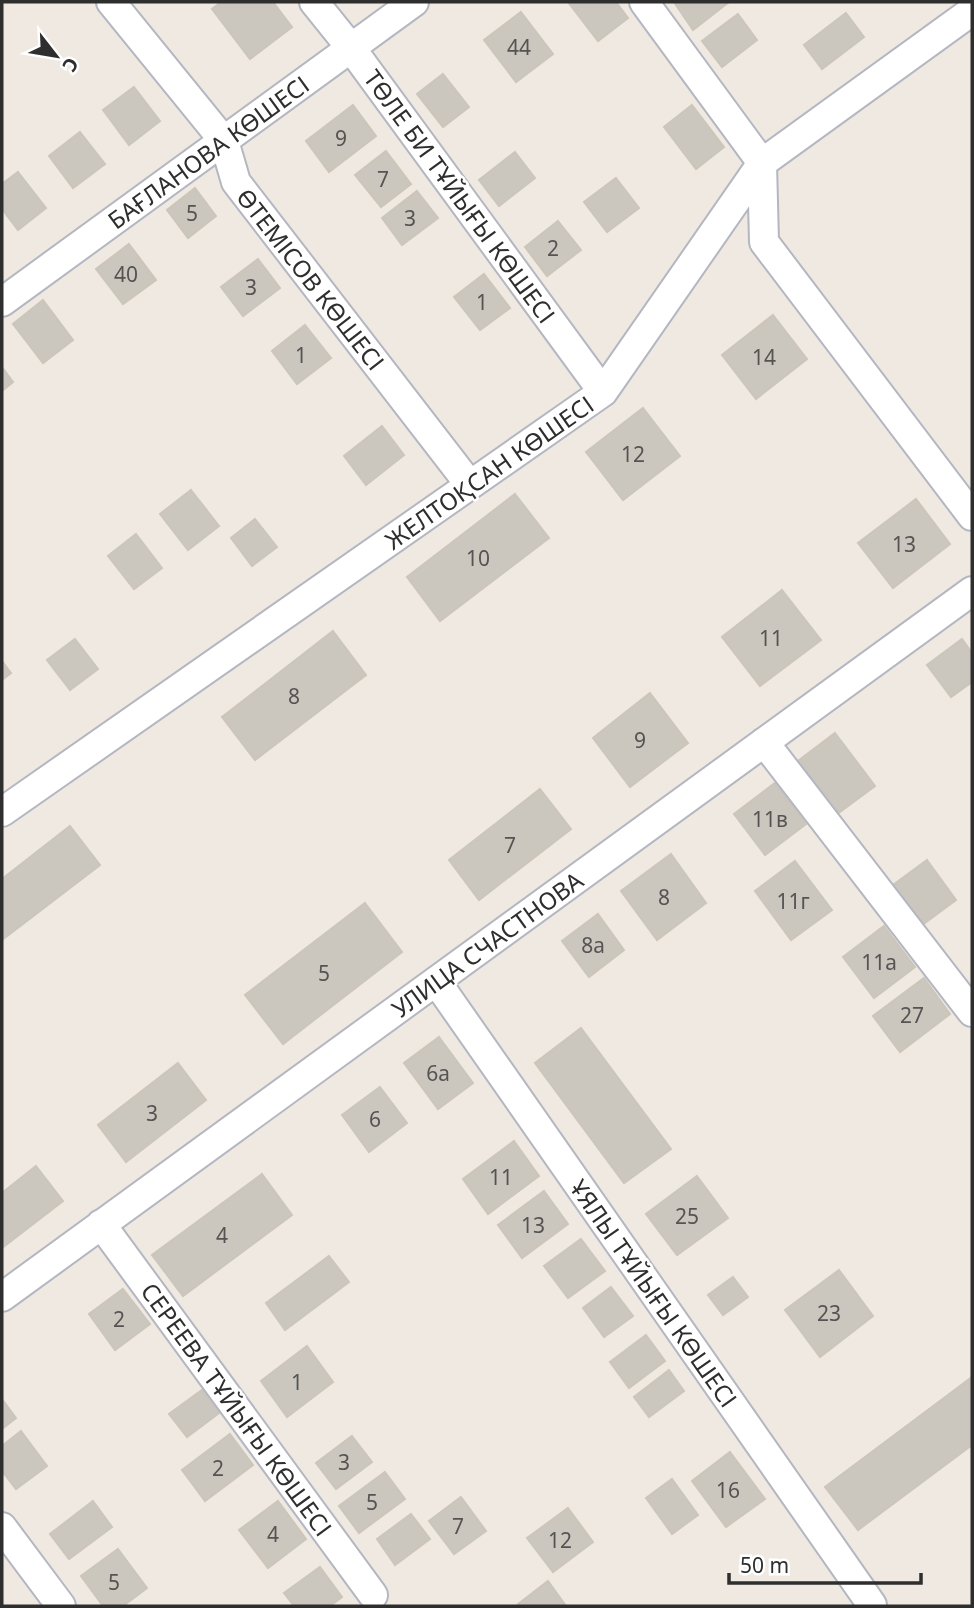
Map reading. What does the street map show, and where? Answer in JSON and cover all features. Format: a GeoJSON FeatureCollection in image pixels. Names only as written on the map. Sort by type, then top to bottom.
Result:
{"type":"FeatureCollection","features":[{"type":"Feature","properties":{"kind":"street","name":"ӨТЕМІСОВ КӨШЕСІ"},"geometry":{"type":"LineString","coordinates":[[111,2],[223,141],[236,182],[470,485]]}},
{"type":"Feature","properties":{"kind":"street","name":"ТӨЛЕ БИ ТҰЙЫҒЫ КӨШЕСІ"},"geometry":{"type":"LineString","coordinates":[[314,2],[351,48],[603,392]]}},
{"type":"Feature","properties":{"kind":"street","name":"БАҒЛАНОВА КӨШЕСІ"},"geometry":{"type":"LineString","coordinates":[[2,302],[414,2]]}},
{"type":"Feature","properties":{"kind":"street"},"geometry":{"type":"LineString","coordinates":[[644,2],[762,163],[764,242],[972,516]]}},
{"type":"Feature","properties":{"kind":"street","name":"ЖЕЛТОҚСАН КӨШЕСІ"},"geometry":{"type":"LineString","coordinates":[[2,812],[603,392],[762,163],[972,10]]}},
{"type":"Feature","properties":{"kind":"street","name":"УЛИЦА СЧАСТНОВА"},"geometry":{"type":"LineString","coordinates":[[2,1297],[972,591]]}},
{"type":"Feature","properties":{"kind":"street"},"geometry":{"type":"LineString","coordinates":[[764,742],[972,1012]]}},
{"type":"Feature","properties":{"kind":"street","name":"ҰЯЛЫ ТҰЙЫҒЫ КӨШЕСІ"},"geometry":{"type":"LineString","coordinates":[[436,981],[872,1605]]}},
{"type":"Feature","properties":{"kind":"street","name":"СЕРЕЕВА ТҰЙЫҒЫ КӨШЕСІ"},"geometry":{"type":"LineString","coordinates":[[101,1224],[373,1595]]}},
{"type":"Feature","properties":{"kind":"street"},"geometry":{"type":"LineString","coordinates":[[2,1527],[61,1606]]}},
{"type":"Feature","properties":{"kind":"building"},"geometry":{"type":"Polygon","coordinates":[[[221,2],[273,2],[292,27],[250,59],[212,9],[221,2]]]}},
{"type":"Feature","properties":{"kind":"building"},"geometry":{"type":"Polygon","coordinates":[[[568,2],[616,2],[628,18],[598,41],[568,2]]]}},
{"type":"Feature","properties":{"kind":"building"},"geometry":{"type":"Polygon","coordinates":[[[674,2],[729,2],[693,30],[674,2]]]}},
{"type":"Feature","properties":{"kind":"building"},"geometry":{"type":"Polygon","coordinates":[[[521,12],[553,54],[516,82],[484,40],[521,12]]]}},
{"type":"Feature","properties":{"kind":"building"},"geometry":{"type":"Polygon","coordinates":[[[846,13],[864,37],[822,69],[804,45],[846,13]]]}},
{"type":"Feature","properties":{"kind":"building"},"geometry":{"type":"Polygon","coordinates":[[[738,14],[757,40],[722,67],[702,41],[738,14]]]}},
{"type":"Feature","properties":{"kind":"building"},"geometry":{"type":"Polygon","coordinates":[[[443,74],[469,107],[443,127],[417,94],[443,74]]]}},
{"type":"Feature","properties":{"kind":"building"},"geometry":{"type":"Polygon","coordinates":[[[134,87],[160,121],[129,145],[103,110],[134,87]]]}},
{"type":"Feature","properties":{"kind":"building"},"geometry":{"type":"Polygon","coordinates":[[[353,105],[376,136],[329,172],[306,141],[353,105]]]}},
{"type":"Feature","properties":{"kind":"building"},"geometry":{"type":"Polygon","coordinates":[[[692,105],[724,147],[696,169],[664,127],[692,105]]]}},
{"type":"Feature","properties":{"kind":"building"},"geometry":{"type":"Polygon","coordinates":[[[80,132],[105,164],[73,188],[49,156],[80,132]]]}},
{"type":"Feature","properties":{"kind":"building"},"geometry":{"type":"Polygon","coordinates":[[[386,151],[411,184],[381,207],[355,175],[386,151]]]}},
{"type":"Feature","properties":{"kind":"building"},"geometry":{"type":"Polygon","coordinates":[[[515,152],[535,178],[499,206],[479,180],[515,152]]]}},
{"type":"Feature","properties":{"kind":"building"},"geometry":{"type":"Polygon","coordinates":[[[18,172],[46,208],[18,230],[2,209],[2,184],[18,172]]]}},
{"type":"Feature","properties":{"kind":"building"},"geometry":{"type":"Polygon","coordinates":[[[616,178],[639,208],[607,232],[584,202],[616,178]]]}},
{"type":"Feature","properties":{"kind":"building"},"geometry":{"type":"Polygon","coordinates":[[[195,188],[216,216],[188,238],[167,210],[195,188]]]}},
{"type":"Feature","properties":{"kind":"building"},"geometry":{"type":"Polygon","coordinates":[[[417,191],[438,218],[402,245],[382,218],[417,191]]]}},
{"type":"Feature","properties":{"kind":"building"},"geometry":{"type":"Polygon","coordinates":[[[558,221],[581,250],[547,276],[525,247],[558,221]]]}},
{"type":"Feature","properties":{"kind":"building"},"geometry":{"type":"Polygon","coordinates":[[[129,244],[156,280],[123,304],[96,269],[129,244]]]}},
{"type":"Feature","properties":{"kind":"building"},"geometry":{"type":"Polygon","coordinates":[[[258,259],[280,288],[243,316],[221,287],[258,259]]]}},
{"type":"Feature","properties":{"kind":"building"},"geometry":{"type":"Polygon","coordinates":[[[484,274],[510,308],[480,330],[454,297],[484,274]]]}},
{"type":"Feature","properties":{"kind":"building"},"geometry":{"type":"Polygon","coordinates":[[[43,300],[73,340],[43,363],[13,324],[43,300]]]}},
{"type":"Feature","properties":{"kind":"building"},"geometry":{"type":"Polygon","coordinates":[[[773,315],[807,359],[756,399],[722,355],[773,315]]]}},
{"type":"Feature","properties":{"kind":"building"},"geometry":{"type":"Polygon","coordinates":[[[305,325],[331,358],[297,384],[272,351],[305,325]]]}},
{"type":"Feature","properties":{"kind":"building"},"geometry":{"type":"Polygon","coordinates":[[[2,367],[13,382],[2,391],[2,367]]]}},
{"type":"Feature","properties":{"kind":"building"},"geometry":{"type":"Polygon","coordinates":[[[643,408],[680,456],[623,500],[586,452],[643,408]]]}},
{"type":"Feature","properties":{"kind":"building"},"geometry":{"type":"Polygon","coordinates":[[[382,426],[404,455],[366,485],[344,456],[382,426]]]}},
{"type":"Feature","properties":{"kind":"building"},"geometry":{"type":"Polygon","coordinates":[[[191,490],[219,526],[188,550],[160,514],[191,490]]]}},
{"type":"Feature","properties":{"kind":"building"},"geometry":{"type":"Polygon","coordinates":[[[515,494],[549,538],[440,621],[407,577],[515,494]]]}},
{"type":"Feature","properties":{"kind":"building"},"geometry":{"type":"Polygon","coordinates":[[[916,499],[950,544],[893,588],[858,543],[916,499]]]}},
{"type":"Feature","properties":{"kind":"building"},"geometry":{"type":"Polygon","coordinates":[[[255,519],[277,547],[252,566],[231,538],[255,519]]]}},
{"type":"Feature","properties":{"kind":"building"},"geometry":{"type":"Polygon","coordinates":[[[136,534],[162,568],[134,589],[108,556],[136,534]]]}},
{"type":"Feature","properties":{"kind":"building"},"geometry":{"type":"Polygon","coordinates":[[[782,590],[821,640],[760,686],[722,637],[782,590]]]}},
{"type":"Feature","properties":{"kind":"building"},"geometry":{"type":"Polygon","coordinates":[[[333,631],[366,675],[255,760],[222,717],[333,631]]]}},
{"type":"Feature","properties":{"kind":"building"},"geometry":{"type":"Polygon","coordinates":[[[75,639],[98,669],[70,690],[47,660],[75,639]]]}},
{"type":"Feature","properties":{"kind":"building"},"geometry":{"type":"Polygon","coordinates":[[[962,639],[972,653],[972,682],[951,697],[927,665],[962,639]]]}},
{"type":"Feature","properties":{"kind":"building"},"geometry":{"type":"Polygon","coordinates":[[[2,661],[11,673],[2,680],[2,661]]]}},
{"type":"Feature","properties":{"kind":"building"},"geometry":{"type":"Polygon","coordinates":[[[650,693],[688,743],[630,787],[593,738],[650,693]]]}},
{"type":"Feature","properties":{"kind":"building"},"geometry":{"type":"Polygon","coordinates":[[[835,733],[875,786],[833,817],[794,764],[835,733]]]}},
{"type":"Feature","properties":{"kind":"building"},"geometry":{"type":"Polygon","coordinates":[[[775,783],[806,824],[765,855],[734,814],[775,783]]]}},
{"type":"Feature","properties":{"kind":"building"},"geometry":{"type":"Polygon","coordinates":[[[540,789],[571,829],[479,900],[449,860],[540,789]]]}},
{"type":"Feature","properties":{"kind":"building"},"geometry":{"type":"Polygon","coordinates":[[[70,826],[100,865],[2,940],[2,879],[70,826]]]}},
{"type":"Feature","properties":{"kind":"building"},"geometry":{"type":"Polygon","coordinates":[[[671,854],[706,903],[657,940],[621,891],[671,854]]]}},
{"type":"Feature","properties":{"kind":"building"},"geometry":{"type":"Polygon","coordinates":[[[927,860],[956,900],[922,925],[893,885],[927,860]]]}},
{"type":"Feature","properties":{"kind":"building"},"geometry":{"type":"Polygon","coordinates":[[[795,861],[832,910],[791,940],[755,891],[795,861]]]}},
{"type":"Feature","properties":{"kind":"building"},"geometry":{"type":"Polygon","coordinates":[[[365,903],[402,952],[283,1044],[245,995],[365,903]]]}},
{"type":"Feature","properties":{"kind":"building"},"geometry":{"type":"Polygon","coordinates":[[[598,914],[624,950],[589,977],[562,941],[598,914]]]}},
{"type":"Feature","properties":{"kind":"building"},"geometry":{"type":"Polygon","coordinates":[[[884,926],[915,967],[874,998],[843,957],[884,926]]]}},
{"type":"Feature","properties":{"kind":"building"},"geometry":{"type":"Polygon","coordinates":[[[924,978],[950,1014],[900,1052],[873,1016],[924,978]]]}},
{"type":"Feature","properties":{"kind":"building"},"geometry":{"type":"Polygon","coordinates":[[[581,1028],[671,1149],[624,1183],[535,1063],[581,1028]]]}},
{"type":"Feature","properties":{"kind":"building"},"geometry":{"type":"Polygon","coordinates":[[[439,1037],[473,1083],[438,1109],[404,1063],[439,1037]]]}},
{"type":"Feature","properties":{"kind":"building"},"geometry":{"type":"Polygon","coordinates":[[[178,1063],[206,1100],[126,1162],[98,1125],[178,1063]]]}},
{"type":"Feature","properties":{"kind":"building"},"geometry":{"type":"Polygon","coordinates":[[[380,1087],[407,1123],[369,1152],[342,1115],[380,1087]]]}},
{"type":"Feature","properties":{"kind":"building"},"geometry":{"type":"Polygon","coordinates":[[[514,1141],[539,1176],[488,1214],[463,1179],[514,1141]]]}},
{"type":"Feature","properties":{"kind":"building"},"geometry":{"type":"Polygon","coordinates":[[[36,1166],[63,1201],[2,1248],[2,1193],[36,1166]]]}},
{"type":"Feature","properties":{"kind":"building"},"geometry":{"type":"Polygon","coordinates":[[[262,1174],[292,1215],[183,1296],[152,1255],[262,1174]]]}},
{"type":"Feature","properties":{"kind":"building"},"geometry":{"type":"Polygon","coordinates":[[[697,1176],[728,1218],[677,1255],[646,1214],[697,1176]]]}},
{"type":"Feature","properties":{"kind":"building"},"geometry":{"type":"Polygon","coordinates":[[[544,1191],[568,1224],[522,1258],[498,1225],[544,1191]]]}},
{"type":"Feature","properties":{"kind":"building"},"geometry":{"type":"Polygon","coordinates":[[[581,1239],[605,1271],[568,1298],[544,1266],[581,1239]]]}},
{"type":"Feature","properties":{"kind":"building"},"geometry":{"type":"Polygon","coordinates":[[[329,1256],[349,1282],[285,1330],[266,1303],[329,1256]]]}},
{"type":"Feature","properties":{"kind":"building"},"geometry":{"type":"Polygon","coordinates":[[[839,1270],[873,1316],[820,1357],[785,1310],[839,1270]]]}},
{"type":"Feature","properties":{"kind":"building"},"geometry":{"type":"Polygon","coordinates":[[[733,1277],[748,1297],[723,1315],[708,1295],[733,1277]]]}},
{"type":"Feature","properties":{"kind":"building"},"geometry":{"type":"Polygon","coordinates":[[[611,1287],[633,1316],[604,1337],[583,1308],[611,1287]]]}},
{"type":"Feature","properties":{"kind":"building"},"geometry":{"type":"Polygon","coordinates":[[[123,1289],[150,1324],[115,1350],[89,1314],[123,1289]]]}},
{"type":"Feature","properties":{"kind":"building"},"geometry":{"type":"Polygon","coordinates":[[[646,1335],[665,1361],[629,1388],[610,1362],[646,1335]]]}},
{"type":"Feature","properties":{"kind":"building"},"geometry":{"type":"Polygon","coordinates":[[[307,1346],[333,1382],[287,1417],[261,1381],[307,1346]]]}},
{"type":"Feature","properties":{"kind":"building"},"geometry":{"type":"Polygon","coordinates":[[[669,1370],[684,1391],[649,1417],[634,1397],[669,1370]]]}},
{"type":"Feature","properties":{"kind":"building"},"geometry":{"type":"Polygon","coordinates":[[[972,1377],[972,1445],[858,1530],[825,1487],[972,1377]]]}},
{"type":"Feature","properties":{"kind":"building"},"geometry":{"type":"Polygon","coordinates":[[[202,1390],[219,1413],[187,1437],[169,1414],[202,1390]]]}},
{"type":"Feature","properties":{"kind":"building"},"geometry":{"type":"Polygon","coordinates":[[[2,1399],[16,1418],[2,1429],[2,1399]]]}},
{"type":"Feature","properties":{"kind":"building"},"geometry":{"type":"Polygon","coordinates":[[[21,1431],[47,1466],[16,1489],[2,1471],[2,1446],[21,1431]]]}},
{"type":"Feature","properties":{"kind":"building"},"geometry":{"type":"Polygon","coordinates":[[[230,1434],[253,1465],[205,1501],[182,1470],[230,1434]]]}},
{"type":"Feature","properties":{"kind":"building"},"geometry":{"type":"Polygon","coordinates":[[[352,1436],[372,1462],[336,1489],[316,1463],[352,1436]]]}},
{"type":"Feature","properties":{"kind":"building"},"geometry":{"type":"Polygon","coordinates":[[[730,1452],[765,1499],[726,1527],[692,1481],[730,1452]]]}},
{"type":"Feature","properties":{"kind":"building"},"geometry":{"type":"Polygon","coordinates":[[[385,1472],[405,1499],[359,1533],[339,1506],[385,1472]]]}},
{"type":"Feature","properties":{"kind":"building"},"geometry":{"type":"Polygon","coordinates":[[[672,1479],[698,1515],[672,1534],[646,1498],[672,1479]]]}},
{"type":"Feature","properties":{"kind":"building"},"geometry":{"type":"Polygon","coordinates":[[[461,1497],[486,1531],[454,1554],[429,1521],[461,1497]]]}},
{"type":"Feature","properties":{"kind":"building"},"geometry":{"type":"Polygon","coordinates":[[[93,1501],[112,1527],[69,1559],[50,1534],[93,1501]]]}},
{"type":"Feature","properties":{"kind":"building"},"geometry":{"type":"Polygon","coordinates":[[[278,1501],[306,1539],[268,1568],[239,1530],[278,1501]]]}},
{"type":"Feature","properties":{"kind":"building"},"geometry":{"type":"Polygon","coordinates":[[[568,1508],[593,1542],[553,1572],[527,1538],[568,1508]]]}},
{"type":"Feature","properties":{"kind":"building"},"geometry":{"type":"Polygon","coordinates":[[[411,1514],[430,1539],[395,1565],[377,1539],[411,1514]]]}},
{"type":"Feature","properties":{"kind":"building"},"geometry":{"type":"Polygon","coordinates":[[[118,1549],[147,1588],[123,1606],[103,1606],[81,1576],[118,1549]]]}},
{"type":"Feature","properties":{"kind":"building"},"geometry":{"type":"Polygon","coordinates":[[[320,1567],[342,1597],[330,1606],[294,1606],[284,1593],[320,1567]]]}},
{"type":"Feature","properties":{"kind":"building"},"geometry":{"type":"Polygon","coordinates":[[[548,1581],[566,1606],[518,1604],[548,1581]]]}}]}
